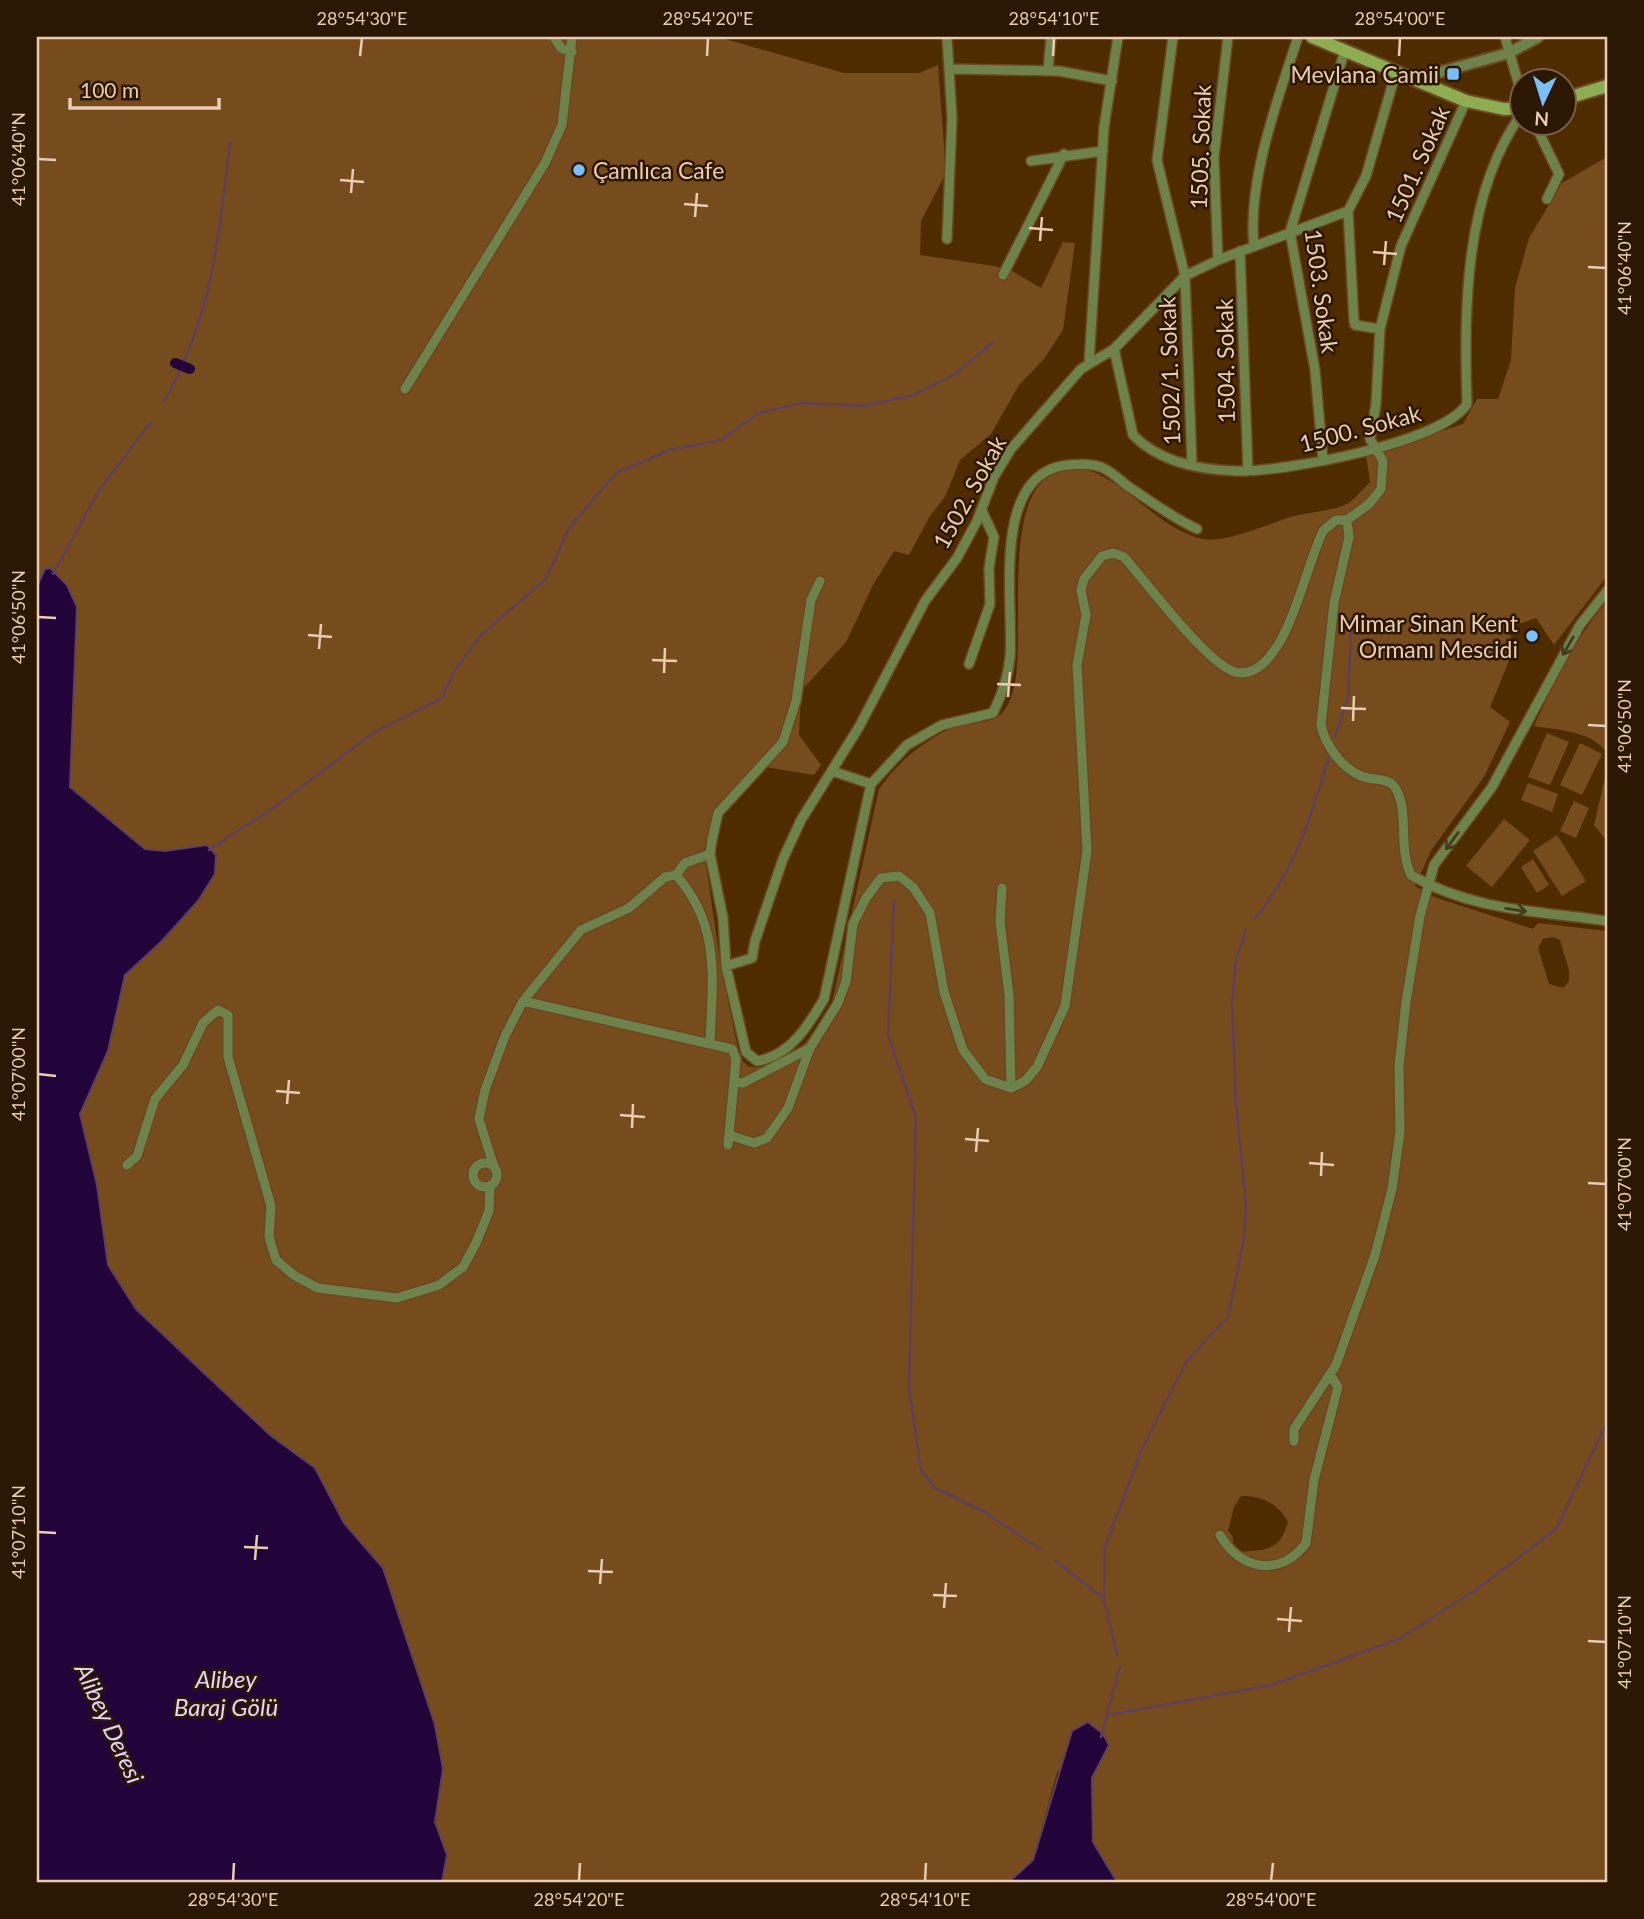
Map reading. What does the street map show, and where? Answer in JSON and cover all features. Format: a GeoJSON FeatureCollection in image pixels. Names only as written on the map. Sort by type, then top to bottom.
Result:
{"type":"FeatureCollection","features":[{"type":"Feature","properties":{"kind":"main road"},"geometry":{"type":"LineString","coordinates":[[1312,37],[1466,101],[1486,107],[1508,109]]}},
{"type":"Feature","properties":{"kind":"main road"},"geometry":{"type":"LineString","coordinates":[[1578,95],[1607,86]]}},
{"type":"Feature","properties":{"kind":"street"},"geometry":{"type":"LineString","coordinates":[[554,37],[561,48],[572,52]]}},
{"type":"Feature","properties":{"kind":"street"},"geometry":{"type":"LineString","coordinates":[[405,389],[545,163],[562,125],[572,37]]}},
{"type":"Feature","properties":{"kind":"street"},"geometry":{"type":"LineString","coordinates":[[947,37],[952,174],[947,239]]}},
{"type":"Feature","properties":{"kind":"street"},"geometry":{"type":"LineString","coordinates":[[1048,71],[1051,37]]}},
{"type":"Feature","properties":{"kind":"street"},"geometry":{"type":"LineString","coordinates":[[1089,363],[1103,151],[1118,37]]}},
{"type":"Feature","properties":{"kind":"street","name":"1502/1. Sokak"},"geometry":{"type":"LineString","coordinates":[[1172,37],[1157,160],[1185,276],[1192,465]]}},
{"type":"Feature","properties":{"kind":"street","name":"1505. Sokak"},"geometry":{"type":"LineString","coordinates":[[1218,260],[1214,157],[1228,37]]}},
{"type":"Feature","properties":{"kind":"street"},"geometry":{"type":"LineString","coordinates":[[1254,246],[1252,230],[1265,142],[1298,37]]}},
{"type":"Feature","properties":{"kind":"street"},"geometry":{"type":"LineString","coordinates":[[1505,37],[1513,66]]}},
{"type":"Feature","properties":{"kind":"street"},"geometry":{"type":"LineString","coordinates":[[1416,79],[1509,53],[1538,37]]}},
{"type":"Feature","properties":{"kind":"street","name":"1503. Sokak"},"geometry":{"type":"LineString","coordinates":[[1323,460],[1315,370],[1290,232],[1345,50]]}},
{"type":"Feature","properties":{"kind":"street"},"geometry":{"type":"LineString","coordinates":[[949,69],[1048,71],[1112,81]]}},
{"type":"Feature","properties":{"kind":"street"},"geometry":{"type":"LineString","coordinates":[[1380,330],[1355,325],[1348,211],[1366,176],[1396,72]]}},
{"type":"Feature","properties":{"kind":"street","name":"1501. Sokak"},"geometry":{"type":"LineString","coordinates":[[1011,1088],[1025,1081],[1037,1067],[1065,1006],[1083,897],[1087,851],[1077,665],[1085,624],[1081,590],[1084,579],[1102,556],[1113,553],[1124,557],[1196,641],[1235,672],[1251,672],[1267,661],[1283,636],[1324,531],[1336,520],[1347,520],[1369,504],[1381,489],[1383,461],[1370,439],[1376,404],[1380,330],[1401,246],[1466,101]]}},
{"type":"Feature","properties":{"kind":"street","name":"1500. Sokak"},"geometry":{"type":"LineString","coordinates":[[1114,349],[1133,435],[1160,455],[1192,465],[1248,471],[1323,460],[1374,448],[1439,427],[1460,415],[1467,404],[1467,285],[1482,201],[1508,136]]}},
{"type":"Feature","properties":{"kind":"street"},"geometry":{"type":"LineString","coordinates":[[1541,136],[1559,174],[1548,199]]}},
{"type":"Feature","properties":{"kind":"street"},"geometry":{"type":"LineString","coordinates":[[1031,161],[1064,154],[1103,151]]}},
{"type":"Feature","properties":{"kind":"street"},"geometry":{"type":"LineString","coordinates":[[1003,275],[1064,154]]}},
{"type":"Feature","properties":{"kind":"street","name":"1502. Sokak"},"geometry":{"type":"LineString","coordinates":[[726,965],[752,958],[755,941],[783,859],[801,820],[832,771],[925,601],[957,558],[982,511],[993,477],[1011,449],[1053,399],[1089,363],[1114,349],[1185,276],[1240,251],[1348,211]]}},
{"type":"Feature","properties":{"kind":"street","name":"1504. Sokak"},"geometry":{"type":"LineString","coordinates":[[1240,251],[1248,471]]}},
{"type":"Feature","properties":{"kind":"street"},"geometry":{"type":"LineString","coordinates":[[820,581],[810,600],[796,701],[783,742],[718,813],[710,854],[723,918],[726,965],[746,1052],[757,1061],[772,1059],[786,1050],[810,1023],[824,999],[871,784],[906,745],[942,724],[993,713],[1006,687],[1010,657],[1010,551],[1016,517],[1028,483],[1045,470],[1075,463],[1103,468],[1174,518],[1198,529]]}},
{"type":"Feature","properties":{"kind":"street"},"geometry":{"type":"LineString","coordinates":[[982,511],[994,537],[1010,551]]}},
{"type":"Feature","properties":{"kind":"street"},"geometry":{"type":"LineString","coordinates":[[1347,520],[1349,537],[1334,603],[1321,725],[1324,738],[1349,768],[1360,776],[1388,781],[1397,790],[1406,865],[1411,875],[1427,885],[1497,908],[1607,921]]}},
{"type":"Feature","properties":{"kind":"street"},"geometry":{"type":"LineString","coordinates":[[969,664],[990,604],[989,568],[994,537]]}},
{"type":"Feature","properties":{"kind":"street"},"geometry":{"type":"LineString","coordinates":[[1294,1441],[1294,1429],[1330,1374],[1375,1255],[1392,1189],[1400,1132],[1399,1066],[1405,1010],[1427,885],[1434,865],[1492,787],[1580,625],[1607,591]]}},
{"type":"Feature","properties":{"kind":"street"},"geometry":{"type":"LineString","coordinates":[[832,771],[871,784]]}},
{"type":"Feature","properties":{"kind":"street"},"geometry":{"type":"LineString","coordinates":[[127,1165],[137,1156],[155,1099],[183,1065],[203,1023],[218,1010],[228,1015],[228,1057],[271,1206],[269,1237],[276,1260],[295,1276],[318,1288],[397,1298],[439,1285],[463,1267],[489,1211],[490,1186],[497,1178],[479,1119],[485,1090],[505,1036],[523,1001],[581,930],[629,908],[666,877],[676,875],[685,863],[710,854]]}},
{"type":"Feature","properties":{"kind":"street"},"geometry":{"type":"LineString","coordinates":[[676,875],[691,892],[705,919],[713,960],[709,1044]]}},
{"type":"Feature","properties":{"kind":"street"},"geometry":{"type":"LineString","coordinates":[[523,1001],[732,1049],[736,1054],[729,1140],[754,1143],[767,1138],[788,1108],[810,1048],[838,1003],[846,981],[853,924],[866,898],[881,878],[899,876],[914,887],[930,913],[944,992],[964,1050],[985,1079],[1011,1088],[1009,995],[1000,922],[1002,888]]}},
{"type":"Feature","properties":{"kind":"street"},"geometry":{"type":"LineString","coordinates":[[734,1083],[743,1083],[810,1048]]}},
{"type":"Feature","properties":{"kind":"street"},"geometry":{"type":"LineString","coordinates":[[490,1186],[478,1185],[473,1174],[484,1163],[494,1167]]}},
{"type":"Feature","properties":{"kind":"street"},"geometry":{"type":"LineString","coordinates":[[1220,1535],[1234,1555],[1258,1566],[1280,1565],[1306,1543],[1314,1480],[1338,1387],[1330,1374]]}},
{"type":"Feature","properties":{"kind":"shaded area"},"geometry":{"type":"Polygon","coordinates":[[[37,37],[718,37],[844,73],[919,73],[938,65],[946,173],[921,221],[920,255],[994,266],[1012,271],[1041,288],[1063,242],[1075,243],[1063,330],[1044,359],[1019,385],[991,434],[960,460],[945,497],[930,516],[909,555],[894,551],[873,585],[846,642],[801,691],[799,735],[821,765],[814,775],[759,766],[715,809],[704,850],[721,968],[740,1058],[749,1067],[764,1067],[789,1057],[799,1048],[809,1038],[832,1003],[879,789],[909,755],[927,742],[958,726],[995,718],[1008,704],[1017,669],[1021,540],[1027,511],[1037,488],[1054,474],[1085,469],[1116,484],[1171,526],[1187,534],[1211,540],[1347,504],[1370,482],[1366,455],[1463,424],[1477,399],[1498,399],[1511,360],[1515,288],[1529,238],[1562,183],[1607,157],[1607,576],[1554,645],[1536,618],[1507,628],[1515,646],[1490,707],[1510,722],[1484,777],[1432,849],[1415,886],[1434,897],[1533,929],[1538,923],[1607,931],[1607,1882],[1117,1882],[1093,1842],[1092,1778],[1108,1745],[1057,1772],[1033,1860],[1009,1882],[442,1882],[447,1855],[435,1822],[443,1769],[435,1725],[383,1568],[344,1523],[315,1468],[270,1435],[136,1309],[108,1265],[97,1185],[80,1114],[108,1051],[125,975],[161,942],[198,901],[165,851],[145,849],[70,786],[77,607],[45,569],[37,586],[37,37]],[[1553,937],[1543,939],[1538,948],[1549,984],[1563,988],[1569,981],[1569,970],[1560,940],[1553,937]],[[1241,1496],[1234,1507],[1228,1531],[1233,1537],[1233,1547],[1241,1552],[1270,1548],[1280,1539],[1288,1522],[1280,1510],[1269,1502],[1256,1497],[1241,1496]]]}},
{"type":"Feature","properties":{"kind":"shaded area"},"geometry":{"type":"Polygon","coordinates":[[[1607,602],[1607,753],[1593,740],[1584,736],[1534,726],[1575,645],[1607,602]]]}},
{"type":"Feature","properties":{"kind":"shaded area"},"geometry":{"type":"Polygon","coordinates":[[[1547,733],[1569,742],[1550,785],[1528,777],[1547,733]]]}},
{"type":"Feature","properties":{"kind":"shaded area"},"geometry":{"type":"Polygon","coordinates":[[[1580,743],[1602,754],[1582,795],[1560,785],[1580,743]]]}},
{"type":"Feature","properties":{"kind":"shaded area"},"geometry":{"type":"Polygon","coordinates":[[[1607,769],[1607,841],[1594,825],[1607,769]]]}},
{"type":"Feature","properties":{"kind":"shaded area"},"geometry":{"type":"Polygon","coordinates":[[[1528,783],[1558,794],[1552,812],[1521,800],[1528,783]]]}},
{"type":"Feature","properties":{"kind":"shaded area"},"geometry":{"type":"Polygon","coordinates":[[[1574,801],[1589,808],[1576,838],[1560,831],[1574,801]]]}},
{"type":"Feature","properties":{"kind":"shaded area"},"geometry":{"type":"Polygon","coordinates":[[[1504,819],[1530,840],[1492,887],[1466,866],[1504,819]]]}},
{"type":"Feature","properties":{"kind":"shaded area"},"geometry":{"type":"Polygon","coordinates":[[[1557,835],[1586,881],[1562,896],[1533,851],[1557,835]]]}},
{"type":"Feature","properties":{"kind":"shaded area"},"geometry":{"type":"Polygon","coordinates":[[[1533,859],[1549,885],[1537,893],[1521,867],[1533,859]]]}},
{"type":"Feature","properties":{"kind":"water","name":"Alibey Baraj Gölü"},"geometry":{"type":"Polygon","coordinates":[[[50,568],[67,585],[77,607],[70,787],[145,849],[165,851],[207,845],[216,855],[215,874],[198,901],[161,942],[125,975],[108,1051],[80,1114],[97,1185],[108,1265],[136,1309],[270,1435],[315,1468],[344,1523],[383,1568],[435,1725],[443,1769],[435,1822],[447,1855],[442,1882],[37,1882],[37,586],[45,569],[50,568]]]}},
{"type":"Feature","properties":{"kind":"water"},"geometry":{"type":"Polygon","coordinates":[[[1088,1722],[1103,1734],[1109,1745],[1092,1778],[1093,1842],[1117,1882],[1009,1882],[1033,1860],[1072,1731],[1088,1722]]]}},
{"type":"Feature","properties":{"kind":"waterway"},"geometry":{"type":"LineString","coordinates":[[164,401],[180,370],[203,308],[217,243],[230,143]]}},
{"type":"Feature","properties":{"kind":"waterway"},"geometry":{"type":"LineString","coordinates":[[209,850],[279,804],[373,733],[442,698],[455,670],[482,634],[546,579],[569,528],[616,473],[670,450],[721,440],[759,413],[801,403],[863,406],[914,395],[957,373],[993,342]]}},
{"type":"Feature","properties":{"kind":"waterway"},"geometry":{"type":"LineString","coordinates":[[175,363],[190,369]]}},
{"type":"Feature","properties":{"kind":"waterway"},"geometry":{"type":"LineString","coordinates":[[53,574],[100,489],[151,422]]}},
{"type":"Feature","properties":{"kind":"waterway"},"geometry":{"type":"LineString","coordinates":[[1335,737],[1348,696],[1351,633]]}},
{"type":"Feature","properties":{"kind":"waterway"},"geometry":{"type":"LineString","coordinates":[[1256,918],[1282,880],[1301,841],[1329,756]]}},
{"type":"Feature","properties":{"kind":"waterway"},"geometry":{"type":"LineString","coordinates":[[894,900],[888,1035],[916,1117],[909,1387],[921,1470],[935,1488],[983,1511],[1040,1549]]}},
{"type":"Feature","properties":{"kind":"waterway"},"geometry":{"type":"LineString","coordinates":[[1117,1655],[1104,1599],[1105,1547],[1142,1449],[1187,1361],[1228,1317],[1244,1238],[1246,1205],[1236,1104],[1232,1005],[1236,961],[1246,929]]}},
{"type":"Feature","properties":{"kind":"waterway"},"geometry":{"type":"LineString","coordinates":[[1108,1715],[1272,1685],[1399,1639],[1476,1590],[1556,1529],[1607,1423]]}},
{"type":"Feature","properties":{"kind":"waterway"},"geometry":{"type":"LineString","coordinates":[[1056,1561],[1103,1598]]}},
{"type":"Feature","properties":{"kind":"waterway"},"geometry":{"type":"LineString","coordinates":[[1101,1737],[1120,1666]]}},
{"type":"Feature","properties":{"kind":"place","name":"Mevlana Camii"},"geometry":{"type":"Point","coordinates":[1453,74]}},
{"type":"Feature","properties":{"kind":"place","name":"Çamlıca Cafe"},"geometry":{"type":"Point","coordinates":[579,170]}},
{"type":"Feature","properties":{"kind":"place","name":"Mimar Sinan Kent Ormanı Mescidi"},"geometry":{"type":"Point","coordinates":[1532,636]}},
{"type":"Feature","properties":{"kind":"water label","name":"Alibey Deresi"},"geometry":{"type":"Point","coordinates":[110,1723]}}]}
